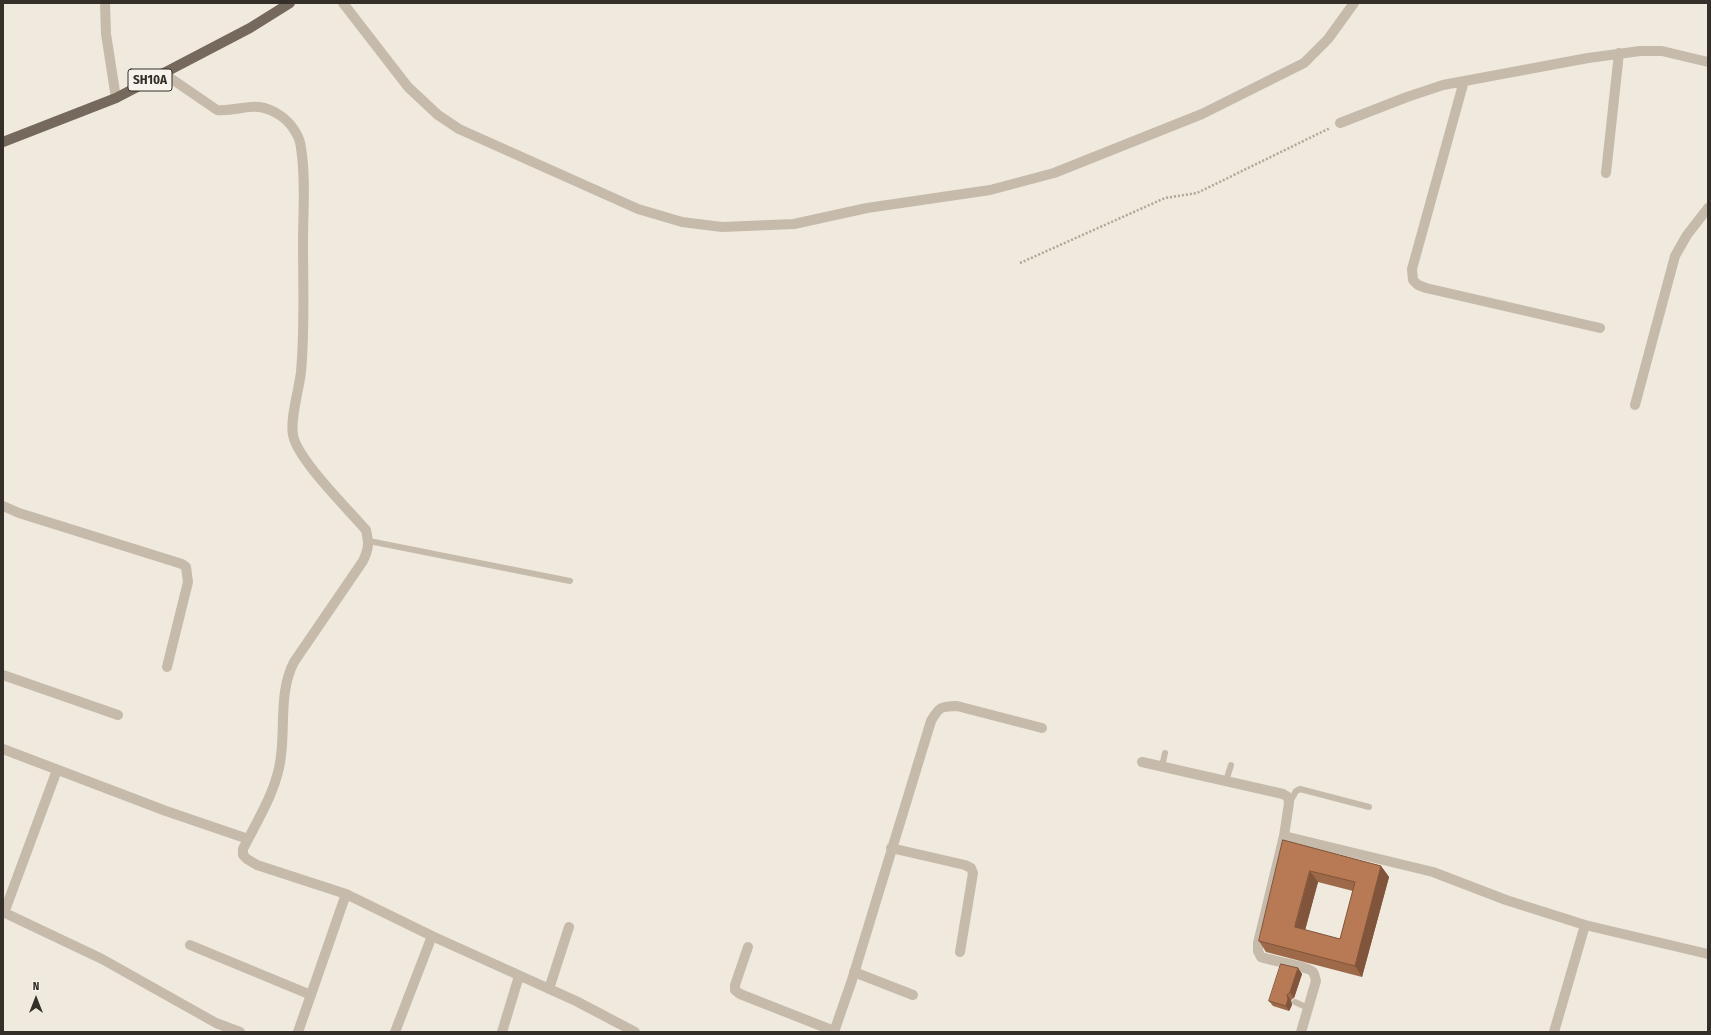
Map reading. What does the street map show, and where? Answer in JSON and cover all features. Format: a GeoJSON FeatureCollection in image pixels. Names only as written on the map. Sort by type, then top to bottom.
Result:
{"type":"FeatureCollection","features":[{"type":"Feature","properties":{"kind":"main road","name":"SH10A"},"geometry":{"type":"LineString","coordinates":[[3,142],[116,98],[250,28],[290,3]]}},
{"type":"Feature","properties":{"kind":"street"},"geometry":{"type":"LineString","coordinates":[[105,3],[106,34],[116,98]]}},
{"type":"Feature","properties":{"kind":"street"},"geometry":{"type":"LineString","coordinates":[[343,3],[408,88],[438,115],[459,129],[638,209],[682,222],[722,227],[794,224],[867,208],[990,190],[1054,173],[1202,114],[1304,63],[1328,39],[1354,3]]}},
{"type":"Feature","properties":{"kind":"street"},"geometry":{"type":"LineString","coordinates":[[1340,123],[1407,97],[1443,85],[1619,53],[1662,52],[1708,62]]}},
{"type":"Feature","properties":{"kind":"street"},"geometry":{"type":"LineString","coordinates":[[1606,173],[1619,53]]}},
{"type":"Feature","properties":{"kind":"street"},"geometry":{"type":"LineString","coordinates":[[163,73],[217,110],[227,111],[255,105],[260,106],[280,116],[298,136],[302,148],[303,333],[301,372],[293,420],[293,434],[299,450],[312,469],[366,530],[369,541],[369,549],[363,561],[294,662],[288,674],[284,700],[280,766],[270,795],[243,849],[243,854],[247,859],[257,865],[346,894],[432,936],[576,1001],[635,1032]]}},
{"type":"Feature","properties":{"kind":"street"},"geometry":{"type":"LineString","coordinates":[[1464,81],[1412,269],[1413,280],[1418,285],[1426,288],[1600,328]]}},
{"type":"Feature","properties":{"kind":"street"},"geometry":{"type":"LineString","coordinates":[[1635,405],[1675,256],[1686,235],[1708,208]]}},
{"type":"Feature","properties":{"kind":"street"},"geometry":{"type":"LineString","coordinates":[[3,506],[19,513],[140,549],[182,564],[186,567],[188,582],[167,667]]}},
{"type":"Feature","properties":{"kind":"street"},"geometry":{"type":"LineString","coordinates":[[3,675],[118,716]]}},
{"type":"Feature","properties":{"kind":"street"},"geometry":{"type":"LineString","coordinates":[[748,947],[735,985],[735,990],[740,994],[834,1031],[854,972],[931,721],[938,709],[945,706],[957,706],[1042,728]]}},
{"type":"Feature","properties":{"kind":"street"},"geometry":{"type":"LineString","coordinates":[[3,749],[166,811],[248,839]]}},
{"type":"Feature","properties":{"kind":"street"},"geometry":{"type":"LineString","coordinates":[[1142,762],[1283,794],[1288,798],[1289,803],[1284,836],[1258,942],[1258,951],[1261,957],[1272,962],[1308,968],[1314,973],[1316,981],[1301,1032]]}},
{"type":"Feature","properties":{"kind":"street"},"geometry":{"type":"LineString","coordinates":[[57,770],[4,912],[102,959],[164,992],[211,1020],[240,1032]]}},
{"type":"Feature","properties":{"kind":"street"},"geometry":{"type":"LineString","coordinates":[[1284,836],[1433,872],[1506,900],[1585,926],[1708,954]]}},
{"type":"Feature","properties":{"kind":"street"},"geometry":{"type":"LineString","coordinates":[[891,848],[965,865],[971,868],[973,873],[960,952]]}},
{"type":"Feature","properties":{"kind":"street"},"geometry":{"type":"LineString","coordinates":[[298,1032],[346,894]]}},
{"type":"Feature","properties":{"kind":"street"},"geometry":{"type":"LineString","coordinates":[[1554,1032],[1585,926]]}},
{"type":"Feature","properties":{"kind":"street"},"geometry":{"type":"LineString","coordinates":[[549,989],[569,927]]}},
{"type":"Feature","properties":{"kind":"street"},"geometry":{"type":"LineString","coordinates":[[395,1032],[432,936]]}},
{"type":"Feature","properties":{"kind":"street"},"geometry":{"type":"LineString","coordinates":[[190,945],[311,995]]}},
{"type":"Feature","properties":{"kind":"street"},"geometry":{"type":"LineString","coordinates":[[854,972],[913,995]]}},
{"type":"Feature","properties":{"kind":"street"},"geometry":{"type":"LineString","coordinates":[[502,1032],[519,976]]}},
{"type":"Feature","properties":{"kind":"lane"},"geometry":{"type":"LineString","coordinates":[[369,541],[570,581]]}},
{"type":"Feature","properties":{"kind":"lane"},"geometry":{"type":"LineString","coordinates":[[1162,766],[1165,753]]}},
{"type":"Feature","properties":{"kind":"lane"},"geometry":{"type":"LineString","coordinates":[[1226,781],[1231,765]]}},
{"type":"Feature","properties":{"kind":"lane"},"geometry":{"type":"LineString","coordinates":[[1289,803],[1296,791],[1300,789],[1369,808]]}},
{"type":"Feature","properties":{"kind":"lane"},"geometry":{"type":"LineString","coordinates":[[1295,1002],[1308,1008]]}},
{"type":"Feature","properties":{"kind":"path"},"geometry":{"type":"LineString","coordinates":[[1020,263],[1165,198],[1197,193],[1340,123]]}},
{"type":"Feature","properties":{"kind":"building"},"geometry":{"type":"Polygon","coordinates":[[[1283,840],[1381,866],[1355,966],[1259,941],[1283,840]],[[1310,871],[1295,927],[1340,939],[1355,882],[1310,871]]]}},
{"type":"Feature","properties":{"kind":"building"},"geometry":{"type":"Polygon","coordinates":[[[1281,964],[1298,968],[1290,992],[1287,995],[1288,999],[1286,1006],[1269,1001],[1281,964]]]}}]}
